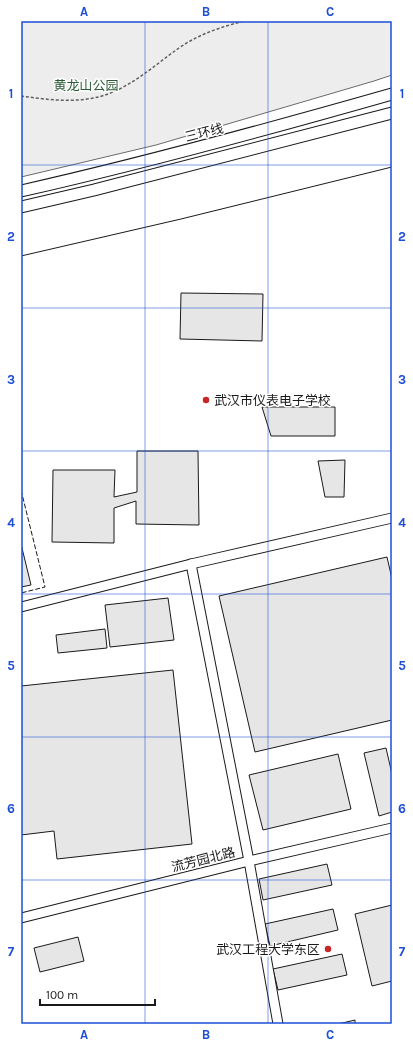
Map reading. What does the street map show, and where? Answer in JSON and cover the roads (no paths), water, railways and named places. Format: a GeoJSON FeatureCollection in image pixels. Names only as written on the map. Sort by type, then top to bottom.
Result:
{"type":"FeatureCollection","features":[{"type":"Feature","properties":{"kind":"highway","name":"三环线"},"geometry":{"type":"LineString","coordinates":[[21,191],[92,175],[256,133],[392,94]]}},
{"type":"Feature","properties":{"kind":"highway"},"geometry":{"type":"LineString","coordinates":[[21,207],[124,183],[392,113]]}},
{"type":"Feature","properties":{"kind":"street"},"geometry":{"type":"LineString","coordinates":[[21,608],[191,564],[392,518]]}},
{"type":"Feature","properties":{"kind":"street"},"geometry":{"type":"LineString","coordinates":[[191,564],[249,861],[278,1024]]}},
{"type":"Feature","properties":{"kind":"street","name":"流芳园北路"},"geometry":{"type":"LineString","coordinates":[[21,918],[249,861],[392,828]]}},
{"type":"Feature","properties":{"kind":"tram line"},"geometry":{"type":"LineString","coordinates":[[21,256],[181,219],[392,167]]}},
{"type":"Feature","properties":{"kind":"place","name":"武汉市仪表电子学校"},"geometry":{"type":"Point","coordinates":[206,400]}},
{"type":"Feature","properties":{"kind":"place","name":"武汉工程大学东区"},"geometry":{"type":"Point","coordinates":[328,949]}},
{"type":"Feature","properties":{"kind":"park label","name":"黄龙山公园"},"geometry":{"type":"Point","coordinates":[86,85]}}]}
